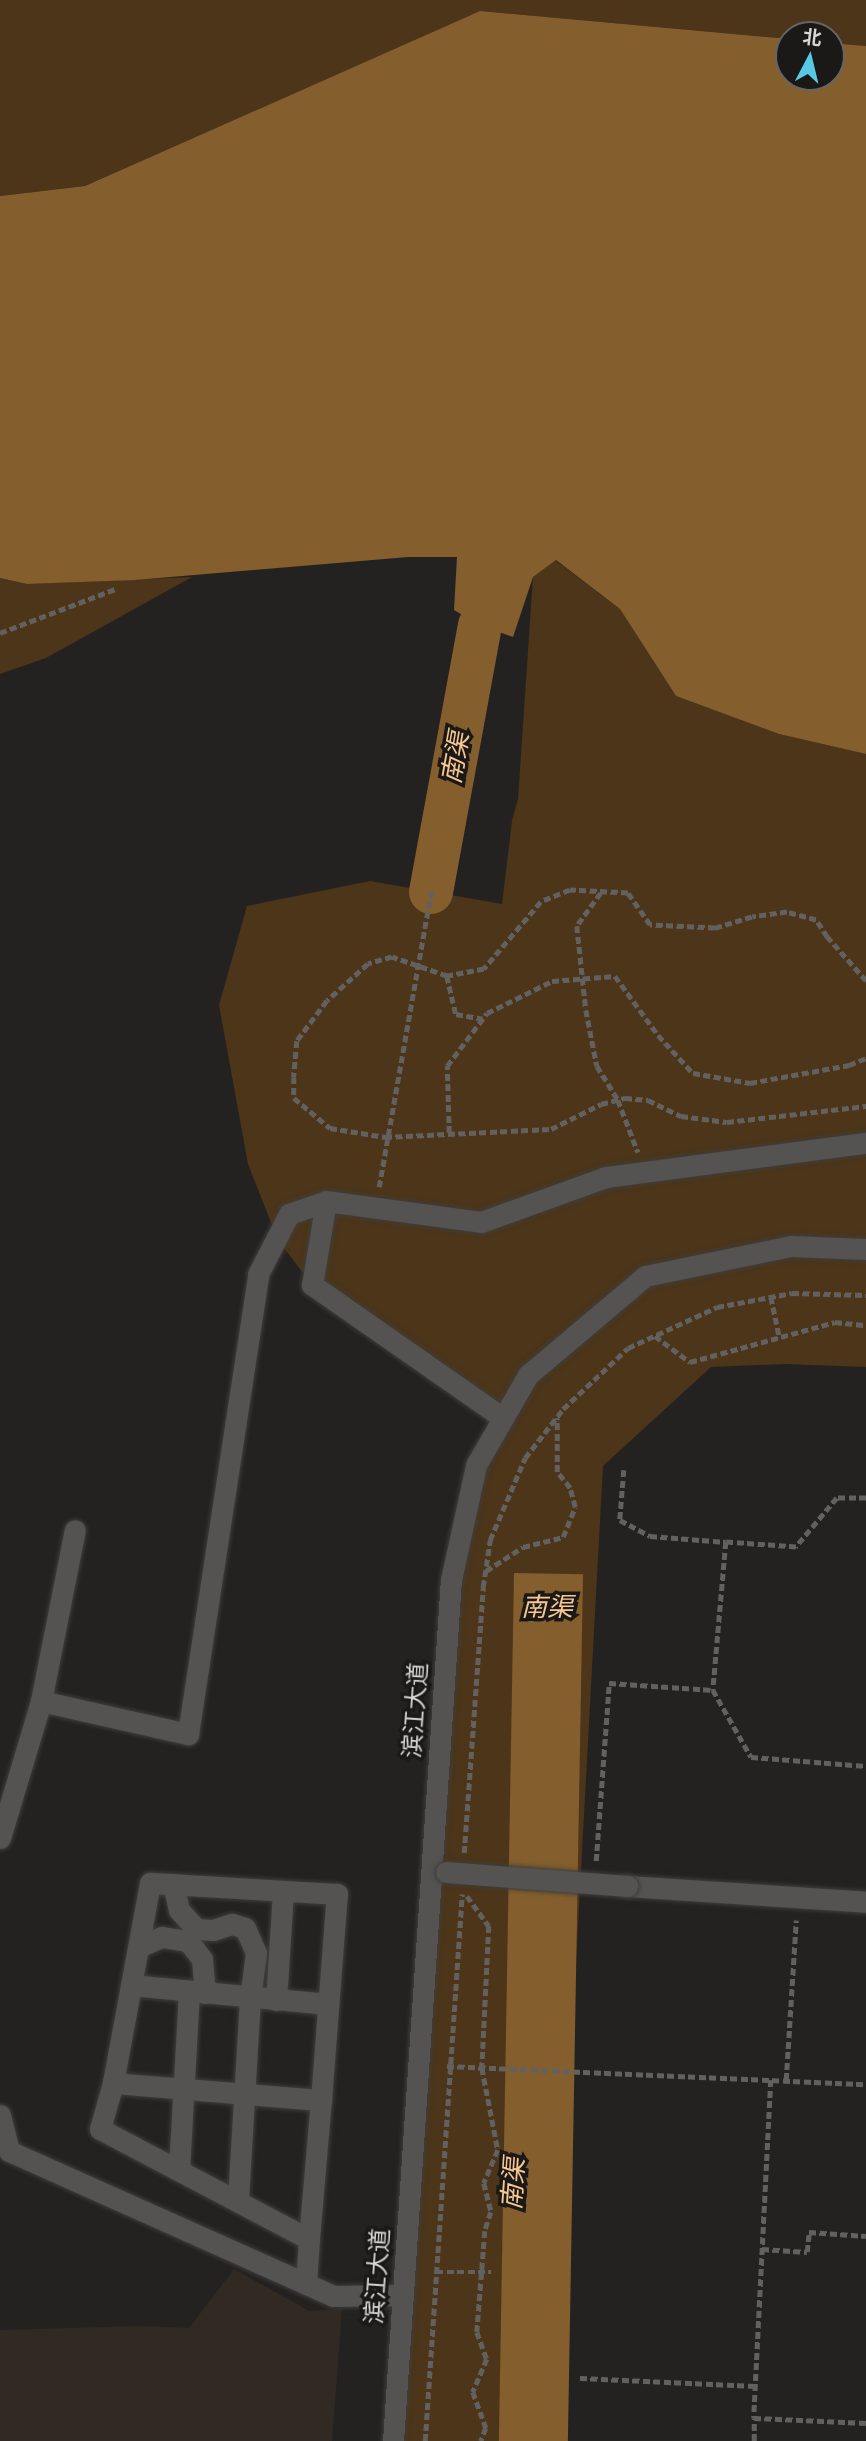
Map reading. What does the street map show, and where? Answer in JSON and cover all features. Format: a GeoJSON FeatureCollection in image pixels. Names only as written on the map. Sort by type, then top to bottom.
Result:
{"type":"FeatureCollection","features":[{"type":"Feature","properties":{"kind":"street"},"geometry":{"type":"LineString","coordinates":[[41,1701],[188,1734],[258,1274],[289,1214],[326,1201],[481,1222],[606,1177],[866,1143]]}},
{"type":"Feature","properties":{"kind":"street"},"geometry":{"type":"LineString","coordinates":[[326,1201],[312,1284],[503,1418]]}},
{"type":"Feature","properties":{"kind":"street","name":"滨江大道"},"geometry":{"type":"LineString","coordinates":[[393,2441],[417,2066],[447,1868],[451,1580],[476,1465],[528,1374],[645,1276],[791,1246],[866,1249]]}},
{"type":"Feature","properties":{"kind":"street"},"geometry":{"type":"LineString","coordinates":[[0,1838],[41,1701],[75,1530]]}},
{"type":"Feature","properties":{"kind":"street"},"geometry":{"type":"LineString","coordinates":[[447,1868],[595,1884],[866,1902]]}},
{"type":"Feature","properties":{"kind":"street"},"geometry":{"type":"LineString","coordinates":[[306,2284],[337,1894],[150,1883],[113,2083],[100,2129],[309,2239]]}},
{"type":"Feature","properties":{"kind":"street"},"geometry":{"type":"LineString","coordinates":[[173,1884],[179,1910],[196,1929],[214,1930],[232,1924],[245,1928],[256,1954],[250,1998],[238,2202]]}},
{"type":"Feature","properties":{"kind":"street"},"geometry":{"type":"LineString","coordinates":[[276,2000],[283,1891]]}},
{"type":"Feature","properties":{"kind":"street"},"geometry":{"type":"LineString","coordinates":[[138,1947],[162,1937],[188,1941],[202,1959],[183,2088],[179,2170]]}},
{"type":"Feature","properties":{"kind":"street"},"geometry":{"type":"LineString","coordinates":[[131,1985],[328,2004]]}},
{"type":"Feature","properties":{"kind":"street"},"geometry":{"type":"LineString","coordinates":[[113,2083],[321,2100]]}},
{"type":"Feature","properties":{"kind":"street"},"geometry":{"type":"LineString","coordinates":[[0,2115],[9,2151],[306,2284],[333,2296],[402,2295]]}},
{"type":"Feature","properties":{"kind":"path"},"geometry":{"type":"LineString","coordinates":[[0,633],[115,589]]}},
{"type":"Feature","properties":{"kind":"path"},"geometry":{"type":"LineString","coordinates":[[866,981],[836,948],[816,920],[787,912],[752,917],[715,928],[650,925],[628,893],[570,890],[541,902],[484,969],[447,975],[391,957],[368,964],[327,1001],[297,1041],[294,1098],[330,1128],[388,1137],[551,1129],[601,1104],[618,1100],[648,1100],[681,1116],[727,1122],[866,1106]]}},
{"type":"Feature","properties":{"kind":"path"},"geometry":{"type":"LineString","coordinates":[[376,1208],[431,892]]}},
{"type":"Feature","properties":{"kind":"path"},"geometry":{"type":"LineString","coordinates":[[602,892],[577,926],[586,1010],[597,1066],[618,1100],[638,1152],[640,1173]]}},
{"type":"Feature","properties":{"kind":"path"},"geometry":{"type":"LineString","coordinates":[[447,975],[456,1014],[482,1019]]}},
{"type":"Feature","properties":{"kind":"path"},"geometry":{"type":"LineString","coordinates":[[449,1133],[447,1066],[487,1013],[552,981],[615,976],[658,1035],[693,1073],[750,1083],[849,1065],[866,1058]]}},
{"type":"Feature","properties":{"kind":"path"},"geometry":{"type":"LineString","coordinates":[[447,1868],[490,1540],[525,1458],[558,1415],[628,1348],[717,1307],[792,1293],[866,1295]]}},
{"type":"Feature","properties":{"kind":"path"},"geometry":{"type":"LineString","coordinates":[[771,1297],[779,1335]]}},
{"type":"Feature","properties":{"kind":"path"},"geometry":{"type":"LineString","coordinates":[[654,1336],[690,1362],[779,1335],[835,1322],[866,1325]]}},
{"type":"Feature","properties":{"kind":"path"},"geometry":{"type":"LineString","coordinates":[[486,1572],[523,1547],[563,1536],[575,1507],[570,1488],[557,1472],[558,1415]]}},
{"type":"Feature","properties":{"kind":"path"},"geometry":{"type":"LineString","coordinates":[[624,1470],[620,1520],[650,1536],[796,1547],[836,1498],[866,1498]]}},
{"type":"Feature","properties":{"kind":"path"},"geometry":{"type":"LineString","coordinates":[[726,1542],[713,1690],[751,1757],[866,1766]]}},
{"type":"Feature","properties":{"kind":"path"},"geometry":{"type":"LineString","coordinates":[[595,1884],[609,1683],[713,1690]]}},
{"type":"Feature","properties":{"kind":"path"},"geometry":{"type":"LineString","coordinates":[[425,2441],[462,1889],[489,1926],[482,2068],[498,2150],[484,2183],[491,2212],[485,2231],[477,2332],[487,2359],[473,2392],[486,2428],[481,2441]]}},
{"type":"Feature","properties":{"kind":"path"},"geometry":{"type":"LineString","coordinates":[[786,2080],[797,1898]]}},
{"type":"Feature","properties":{"kind":"path"},"geometry":{"type":"LineString","coordinates":[[417,2066],[866,2084]]}},
{"type":"Feature","properties":{"kind":"path"},"geometry":{"type":"LineString","coordinates":[[754,2441],[771,2080]]}},
{"type":"Feature","properties":{"kind":"path"},"geometry":{"type":"LineString","coordinates":[[762,2249],[807,2252],[809,2232],[866,2236]]}},
{"type":"Feature","properties":{"kind":"path"},"geometry":{"type":"LineString","coordinates":[[436,2272],[491,2272]]}},
{"type":"Feature","properties":{"kind":"path"},"geometry":{"type":"LineString","coordinates":[[580,2378],[755,2386]]}},
{"type":"Feature","properties":{"kind":"path"},"geometry":{"type":"LineString","coordinates":[[754,2418],[866,2423]]}},
{"type":"Feature","properties":{"kind":"shaded area"},"geometry":{"type":"Polygon","coordinates":[[[0,0],[866,0],[866,46],[845,44],[845,21],[775,21],[775,38],[480,11],[85,186],[0,196],[0,0]]]}},
{"type":"Feature","properties":{"kind":"shaded area"},"geometry":{"type":"Polygon","coordinates":[[[555,560],[620,609],[676,696],[779,734],[866,754],[866,1367],[785,1364],[711,1367],[603,1466],[550,2441],[393,2441],[451,1580],[476,1465],[503,1418],[312,1285],[278,1240],[248,1164],[219,1005],[247,906],[370,881],[502,904],[512,821],[518,799],[533,577],[555,560]]]}},
{"type":"Feature","properties":{"kind":"shaded area"},"geometry":{"type":"Polygon","coordinates":[[[192,577],[46,658],[0,674],[0,578],[27,584],[192,577]]]}},
{"type":"Feature","properties":{"kind":"shaded area"},"geometry":{"type":"Polygon","coordinates":[[[234,2269],[309,2311],[342,2309],[332,2441],[0,2441],[0,2330],[140,2326],[189,2328],[234,2269]]]}},
{"type":"Feature","properties":{"kind":"water"},"geometry":{"type":"Polygon","coordinates":[[[480,11],[775,38],[775,91],[845,91],[845,44],[866,46],[866,754],[779,734],[676,696],[620,609],[556,560],[533,577],[513,637],[480,625],[454,610],[457,557],[408,557],[135,580],[27,584],[0,578],[0,196],[85,186],[480,11]]]}},
{"type":"Feature","properties":{"kind":"water","name":"南渠"},"geometry":{"type":"Polygon","coordinates":[[[514,1573],[583,1574],[568,2441],[499,2441],[514,1573]]]}},
{"type":"Feature","properties":{"kind":"waterway","name":"南渠"},"geometry":{"type":"LineString","coordinates":[[431,892],[480,625]]}}]}
